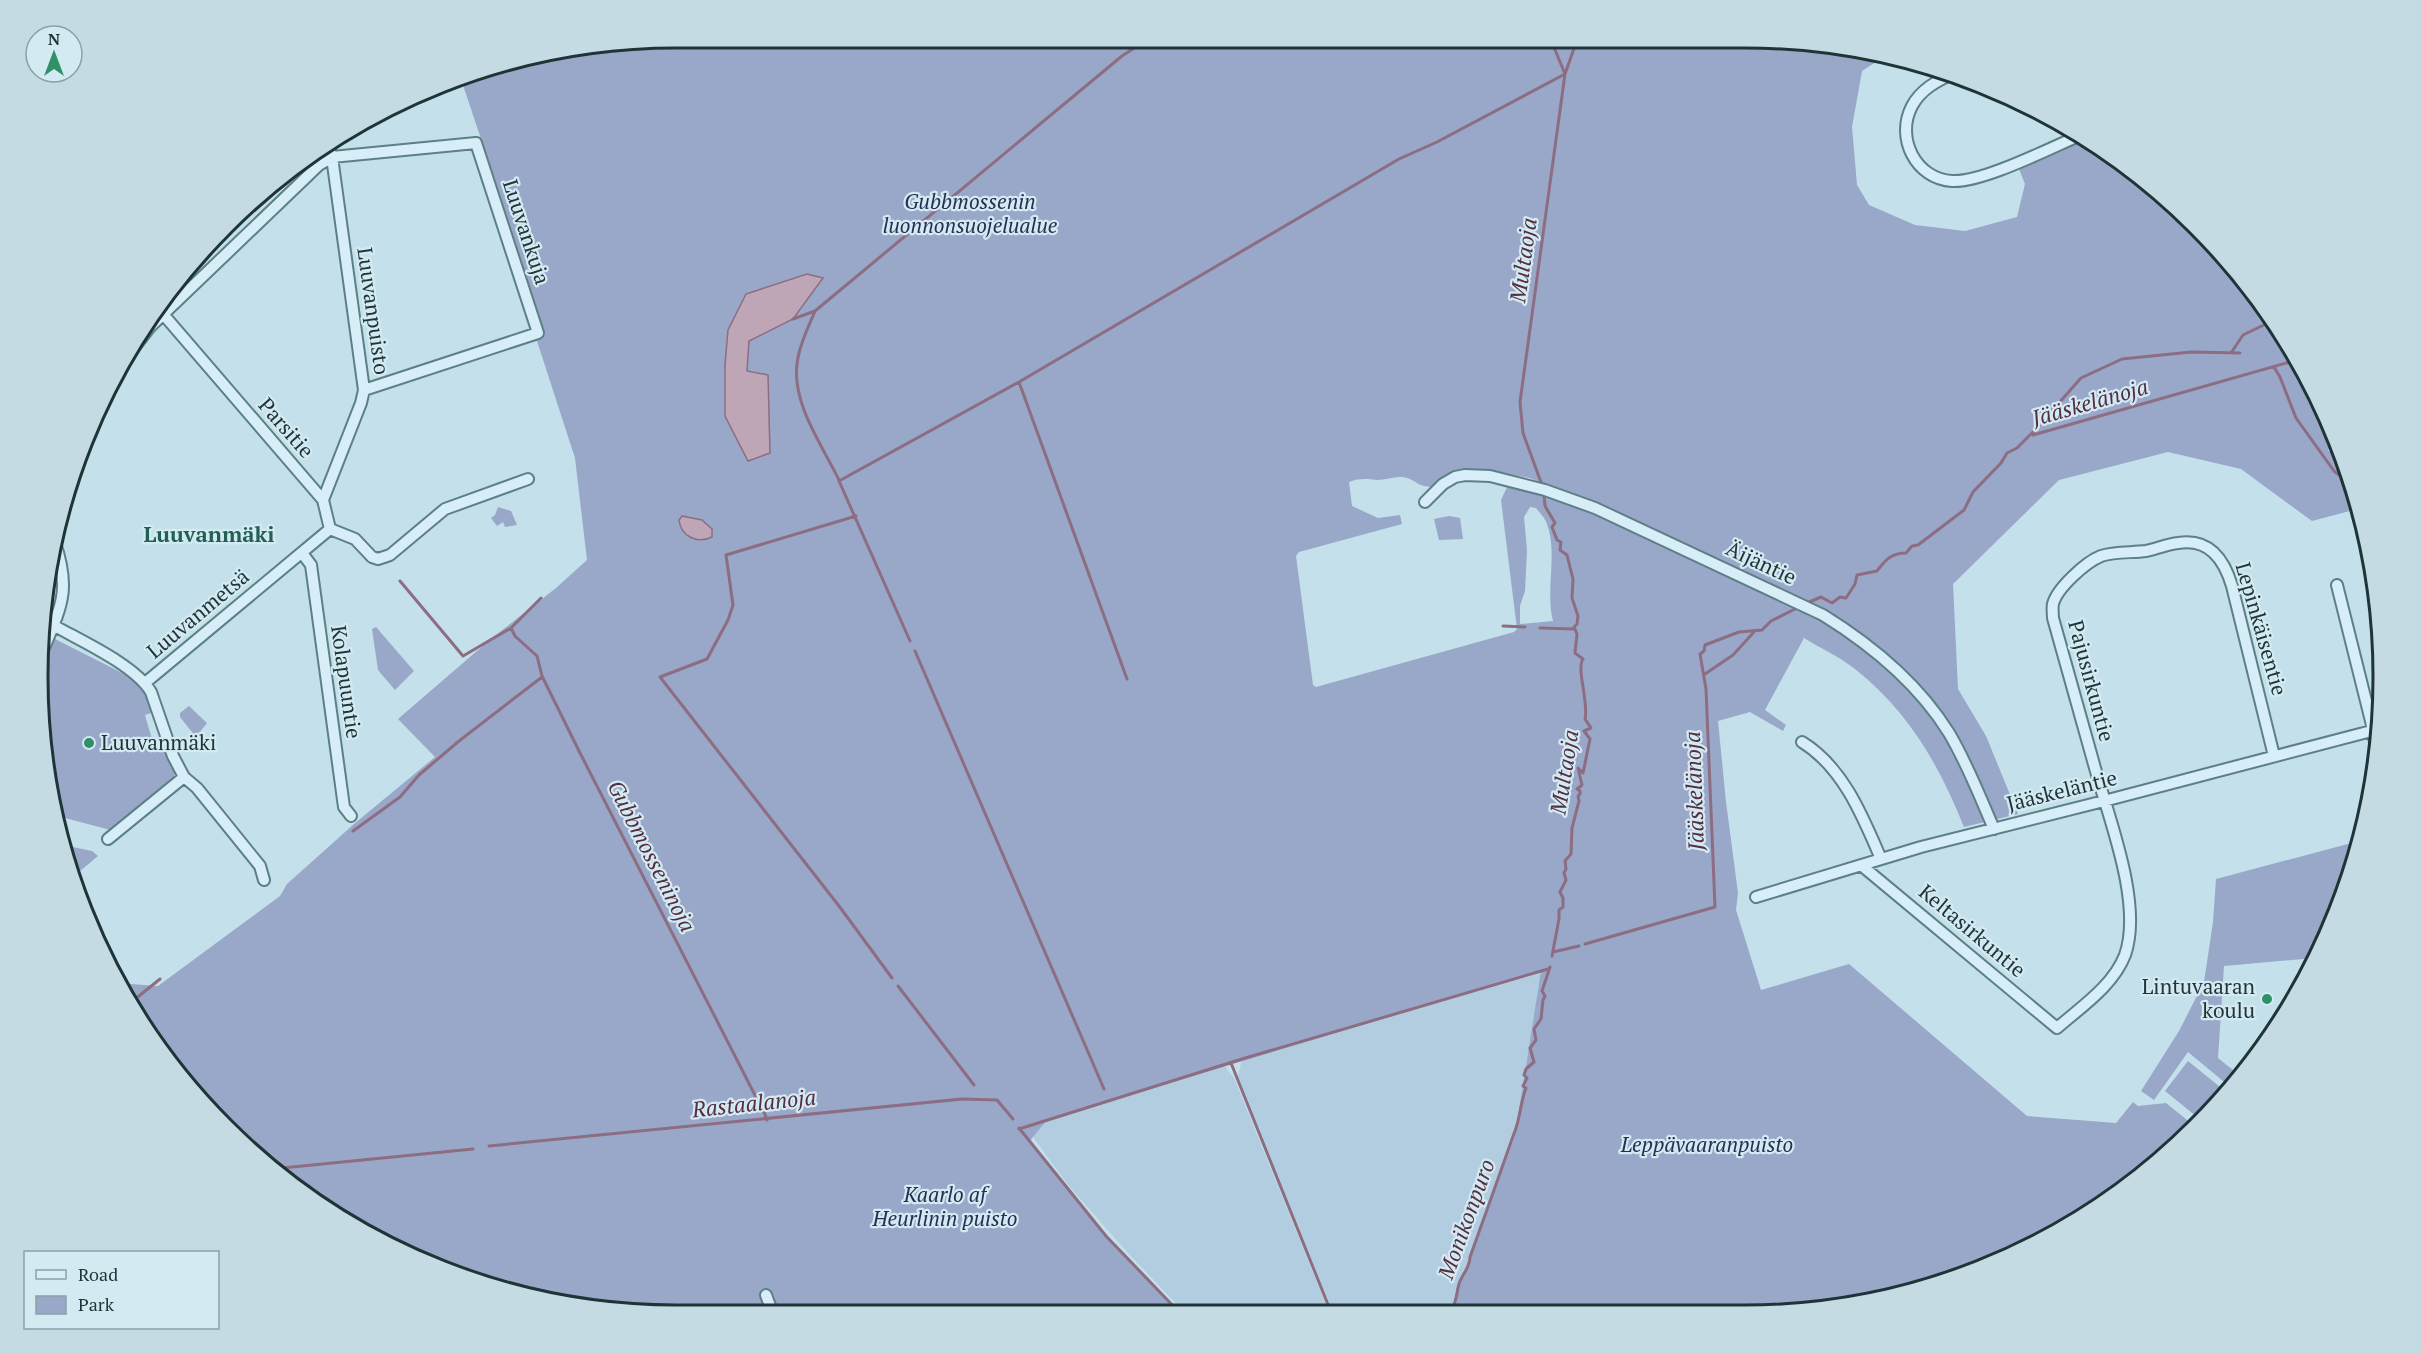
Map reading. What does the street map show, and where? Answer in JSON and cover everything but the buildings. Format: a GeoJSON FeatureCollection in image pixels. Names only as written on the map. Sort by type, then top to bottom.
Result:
{"type":"FeatureCollection","features":[{"type":"Feature","properties":{"kind":"street"},"geometry":{"type":"LineString","coordinates":[[1942,79],[1923,92],[1912,105],[1907,122],[1907,141],[1913,158],[1924,171],[1936,178],[1952,181],[1968,180],[2070,139]]}},
{"type":"Feature","properties":{"kind":"street","name":"Luuvankuja"},"geometry":{"type":"LineString","coordinates":[[332,157],[476,143],[538,333],[364,390]]}},
{"type":"Feature","properties":{"kind":"street","name":"Luuvanpuisto"},"geometry":{"type":"LineString","coordinates":[[323,500],[364,390],[330,152]]}},
{"type":"Feature","properties":{"kind":"street"},"geometry":{"type":"LineString","coordinates":[[164,313],[319,165],[332,157]]}},
{"type":"Feature","properties":{"kind":"street","name":"Parsitie"},"geometry":{"type":"LineString","coordinates":[[163,314],[323,500],[330,529]]}},
{"type":"Feature","properties":{"kind":"street","name":"Äijäntie"},"geometry":{"type":"LineString","coordinates":[[1425,502],[1443,484],[1455,477],[1465,475],[1490,476],[1545,490],[1595,508],[1823,615],[1857,635],[1886,659],[1927,703],[1949,733],[1976,786],[1994,829]]}},
{"type":"Feature","properties":{"kind":"street"},"geometry":{"type":"LineString","coordinates":[[330,529],[356,539],[372,557],[378,559],[390,555],[445,510],[528,479]]}},
{"type":"Feature","properties":{"kind":"street","name":"Luuvanmetsä"},"geometry":{"type":"LineString","coordinates":[[145,683],[330,529]]}},
{"type":"Feature","properties":{"kind":"street","name":"Lepinkäisentie"},"geometry":{"type":"LineString","coordinates":[[2056,600],[2075,575],[2101,556],[2143,551],[2187,542],[2198,543],[2220,557],[2227,568],[2232,586],[2274,756]]}},
{"type":"Feature","properties":{"kind":"street","name":"Kolapuuntie"},"geometry":{"type":"LineString","coordinates":[[302,553],[310,565],[344,807],[351,816]]}},
{"type":"Feature","properties":{"kind":"street"},"geometry":{"type":"LineString","coordinates":[[49,635],[64,594],[60,557]]}},
{"type":"Feature","properties":{"kind":"street"},"geometry":{"type":"LineString","coordinates":[[2337,585],[2372,715]]}},
{"type":"Feature","properties":{"kind":"street","name":"Pajusirkuntie"},"geometry":{"type":"LineString","coordinates":[[2056,600],[2053,604],[2053,618],[2126,881],[2130,916],[2128,944],[2124,957],[2108,983],[2057,1028]]}},
{"type":"Feature","properties":{"kind":"street"},"geometry":{"type":"LineString","coordinates":[[53,625],[130,670],[145,683],[151,692],[173,756],[184,777],[197,788],[260,866],[264,880]]}},
{"type":"Feature","properties":{"kind":"street","name":"Jääskeläntie"},"geometry":{"type":"LineString","coordinates":[[1756,897],[1881,859],[2371,731]]}},
{"type":"Feature","properties":{"kind":"street"},"geometry":{"type":"LineString","coordinates":[[1802,742],[1815,750],[1858,806],[1881,859]]}},
{"type":"Feature","properties":{"kind":"street"},"geometry":{"type":"LineString","coordinates":[[108,839],[184,777]]}},
{"type":"Feature","properties":{"kind":"street","name":"Keltasirkuntie"},"geometry":{"type":"LineString","coordinates":[[1861,865],[2057,1028]]}},
{"type":"Feature","properties":{"kind":"street"},"geometry":{"type":"LineString","coordinates":[[766,1295],[770,1305]]}},
{"type":"Feature","properties":{"kind":"shaded area"},"geometry":{"type":"Polygon","coordinates":[[[807,274],[823,278],[793,319],[749,341],[747,371],[768,375],[770,453],[748,461],[725,416],[728,330],[746,294],[807,274]]]}},
{"type":"Feature","properties":{"kind":"shaded area"},"geometry":{"type":"Polygon","coordinates":[[[682,516],[702,520],[712,529],[712,537],[701,540],[691,538],[680,526],[679,520],[682,516]]]}},
{"type":"Feature","properties":{"kind":"shaded area"},"geometry":{"type":"Polygon","coordinates":[[[1542,971],[1515,1136],[1452,1305],[1330,1305],[1238,1076],[1242,1059],[1542,971]]]}},
{"type":"Feature","properties":{"kind":"shaded area"},"geometry":{"type":"Polygon","coordinates":[[[1224,1065],[1234,1078],[1326,1305],[1177,1305],[1068,1185],[1033,1137],[1047,1119],[1224,1065]]]}},
{"type":"Feature","properties":{"kind":"green space"},"geometry":{"type":"Polygon","coordinates":[[[1744,48],[1827,53],[1876,62],[1862,71],[1852,127],[1857,185],[1869,205],[1915,225],[1965,231],[2017,217],[2025,184],[2019,169],[2077,143],[2127,178],[2159,204],[2217,262],[2243,294],[2289,362],[2308,399],[2340,474],[2351,511],[2312,521],[2241,469],[2168,452],[2059,480],[1953,584],[1958,689],[1986,736],[2018,814],[1964,827],[1933,761],[1907,722],[1891,703],[1849,665],[1804,638],[1765,710],[1786,725],[1783,731],[1750,712],[1718,721],[1738,893],[1736,910],[1761,990],[1849,964],[2027,1116],[2116,1123],[2133,1102],[2138,1106],[2166,1103],[2189,1121],[2127,1175],[2059,1221],[1985,1257],[1907,1284],[1827,1300],[1786,1304],[1452,1305],[1515,1136],[1541,971],[1047,1120],[1029,1142],[1106,1236],[1172,1305],[676,1305],[594,1300],[514,1284],[474,1272],[436,1257],[362,1221],[294,1175],[232,1121],[178,1059],[154,1026],[128,984],[158,986],[280,896],[287,884],[354,824],[435,757],[398,719],[587,560],[575,458],[536,338],[545,335],[489,173],[480,136],[463,85],[514,69],[554,60],[635,49],[1744,48]],[[1476,469],[1452,474],[1431,487],[1401,477],[1377,480],[1360,479],[1349,482],[1352,506],[1378,518],[1400,515],[1402,524],[1299,552],[1296,556],[1313,685],[1316,687],[1514,632],[1517,629],[1501,500],[1509,483],[1590,510],[1751,575],[1574,495],[1530,478],[1476,469]],[[1530,507],[1524,517],[1527,550],[1525,591],[1520,606],[1520,624],[1553,621],[1550,597],[1552,560],[1550,536],[1544,518],[1536,508],[1530,507]]]}},
{"type":"Feature","properties":{"kind":"green space"},"geometry":{"type":"Polygon","coordinates":[[[498,507],[511,511],[517,525],[505,527],[503,522],[497,526],[491,518],[498,507]]]}},
{"type":"Feature","properties":{"kind":"green space"},"geometry":{"type":"Polygon","coordinates":[[[1449,516],[1460,518],[1463,539],[1439,540],[1434,519],[1449,516]]]}},
{"type":"Feature","properties":{"kind":"green space"},"geometry":{"type":"Polygon","coordinates":[[[376,627],[414,671],[395,690],[378,670],[372,629],[376,627]]]}},
{"type":"Feature","properties":{"kind":"green space"},"geometry":{"type":"Polygon","coordinates":[[[55,639],[134,679],[145,690],[154,712],[145,715],[153,743],[163,740],[175,774],[174,779],[114,831],[64,818],[53,759],[49,718],[49,654],[55,639]]]}},
{"type":"Feature","properties":{"kind":"green space"},"geometry":{"type":"Polygon","coordinates":[[[189,706],[207,723],[196,737],[180,717],[180,713],[189,706]]]}},
{"type":"Feature","properties":{"kind":"green space"},"geometry":{"type":"Polygon","coordinates":[[[2351,843],[2340,879],[2306,959],[2224,966],[2218,1058],[2234,1071],[2224,1082],[2188,1052],[2154,1100],[2141,1091],[2179,1031],[2204,982],[2213,922],[2216,879],[2351,843]]]}},
{"type":"Feature","properties":{"kind":"green space"},"geometry":{"type":"Polygon","coordinates":[[[71,847],[92,851],[98,856],[79,872],[71,847]]]}},
{"type":"Feature","properties":{"kind":"green space"},"geometry":{"type":"Polygon","coordinates":[[[2188,1061],[2220,1087],[2195,1115],[2165,1091],[2188,1061]]]}},
{"type":"Feature","properties":{"kind":"waterway"},"geometry":{"type":"LineString","coordinates":[[793,319],[815,311],[1134,48]]}},
{"type":"Feature","properties":{"kind":"waterway"},"geometry":{"type":"LineString","coordinates":[[910,641],[839,481],[1019,382],[1399,159],[1437,142],[1565,74],[1554,48]]}},
{"type":"Feature","properties":{"kind":"waterway","name":"Multaoja"},"geometry":{"type":"LineString","coordinates":[[1542,485],[1523,433],[1520,402],[1565,74],[1574,48]]}},
{"type":"Feature","properties":{"kind":"waterway"},"geometry":{"type":"LineString","coordinates":[[815,311],[804,337],[797,364],[799,394],[810,424],[839,480]]}},
{"type":"Feature","properties":{"kind":"waterway"},"geometry":{"type":"LineString","coordinates":[[2231,353],[2243,335],[2265,324]]}},
{"type":"Feature","properties":{"kind":"waterway","name":"Jääskelänoja"},"geometry":{"type":"LineString","coordinates":[[1807,603],[1821,597],[1832,603],[1840,597],[1846,598],[1855,584],[1857,575],[1877,571],[1890,558],[1906,553],[1912,546],[1918,545],[1964,510],[1973,492],[2001,463],[2007,453],[2017,448],[2034,431],[2081,378],[2122,359],[2191,352],[2240,353]]}},
{"type":"Feature","properties":{"kind":"waterway","name":"Jääskelänoja"},"geometry":{"type":"LineString","coordinates":[[2033,435],[2289,362]]}},
{"type":"Feature","properties":{"kind":"waterway","name":"Jääskelänoja"},"geometry":{"type":"LineString","coordinates":[[2274,367],[2296,418],[2334,471],[2341,476]]}},
{"type":"Feature","properties":{"kind":"waterway"},"geometry":{"type":"LineString","coordinates":[[1019,382],[1127,679]]}},
{"type":"Feature","properties":{"kind":"waterway","name":"Multaoja"},"geometry":{"type":"LineString","coordinates":[[1544,495],[1545,506],[1555,523],[1552,527],[1557,540],[1561,542],[1560,550],[1567,555],[1573,579],[1572,598],[1578,616],[1574,627],[1577,634],[1575,653],[1583,659],[1581,670],[1585,719],[1591,728],[1584,731],[1590,739],[1583,773],[1578,768],[1582,785],[1577,789],[1580,791],[1579,801],[1572,828],[1571,854],[1565,861],[1566,880],[1560,892],[1563,907],[1559,910],[1552,956]]}},
{"type":"Feature","properties":{"kind":"waterway"},"geometry":{"type":"LineString","coordinates":[[856,516],[726,555],[733,605],[728,620],[707,659],[660,677],[839,906],[892,978]]}},
{"type":"Feature","properties":{"kind":"waterway","name":"Gubbmosseninoja"},"geometry":{"type":"LineString","coordinates":[[400,581],[463,656],[511,628]]}},
{"type":"Feature","properties":{"kind":"waterway","name":"Gubbmosseninoja"},"geometry":{"type":"LineString","coordinates":[[541,598],[511,628],[515,636],[537,656],[542,676],[578,749],[759,1103]]}},
{"type":"Feature","properties":{"kind":"waterway","name":"Jääskelänoja"},"geometry":{"type":"LineString","coordinates":[[1585,944],[1715,907],[1706,689],[1700,654],[1704,651],[1705,645],[1739,632],[1762,630],[1771,621],[1799,607]]}},
{"type":"Feature","properties":{"kind":"waterway"},"geometry":{"type":"LineString","coordinates":[[1503,626],[1525,627]]}},
{"type":"Feature","properties":{"kind":"waterway"},"geometry":{"type":"LineString","coordinates":[[1540,628],[1574,629]]}},
{"type":"Feature","properties":{"kind":"waterway"},"geometry":{"type":"LineString","coordinates":[[1705,674],[1733,655],[1754,632]]}},
{"type":"Feature","properties":{"kind":"waterway"},"geometry":{"type":"LineString","coordinates":[[915,651],[1104,1089]]}},
{"type":"Feature","properties":{"kind":"waterway"},"geometry":{"type":"LineString","coordinates":[[353,831],[400,797],[419,775],[459,741],[542,677]]}},
{"type":"Feature","properties":{"kind":"waterway","name":"Jääskelänoja"},"geometry":{"type":"LineString","coordinates":[[1553,952],[1579,946]]}},
{"type":"Feature","properties":{"kind":"waterway","name":"Monikonpuro"},"geometry":{"type":"LineString","coordinates":[[1453,1305],[1517,1123],[1526,1088],[1523,1086],[1527,1078],[1524,1075],[1526,1069],[1534,1062],[1530,1048],[1536,1040],[1534,1029],[1541,1019],[1545,996],[1542,991],[1550,967]]}},
{"type":"Feature","properties":{"kind":"waterway"},"geometry":{"type":"LineString","coordinates":[[1019,1129],[1242,1059],[1548,969]]}},
{"type":"Feature","properties":{"kind":"waterway"},"geometry":{"type":"LineString","coordinates":[[136,998],[160,979]]}},
{"type":"Feature","properties":{"kind":"waterway"},"geometry":{"type":"LineString","coordinates":[[898,986],[974,1085]]}},
{"type":"Feature","properties":{"kind":"waterway"},"geometry":{"type":"LineString","coordinates":[[1231,1063],[1328,1305]]}},
{"type":"Feature","properties":{"kind":"waterway","name":"Rastaalanoja"},"geometry":{"type":"LineString","coordinates":[[489,1146],[962,1099],[997,1100],[1013,1119]]}},
{"type":"Feature","properties":{"kind":"waterway","name":"Rastaalanoja"},"geometry":{"type":"LineString","coordinates":[[764,1112],[767,1120]]}},
{"type":"Feature","properties":{"kind":"waterway","name":"Rastaalanoja"},"geometry":{"type":"LineString","coordinates":[[1019,1128],[1106,1236],[1172,1305]]}},
{"type":"Feature","properties":{"kind":"waterway","name":"Rastaalanoja"},"geometry":{"type":"LineString","coordinates":[[285,1168],[473,1149]]}},
{"type":"Feature","properties":{"kind":"place","name":"Luuvanmäki"},"geometry":{"type":"Point","coordinates":[89,743]}},
{"type":"Feature","properties":{"kind":"place","name":"Lintuvaaran koulu"},"geometry":{"type":"Point","coordinates":[2267,999]}},
{"type":"Feature","properties":{"kind":"district","name":"Luuvanmäki"},"geometry":{"type":"Point","coordinates":[209,534]}},
{"type":"Feature","properties":{"kind":"park label","name":"Gubbmossenin luonnonsuojelualue"},"geometry":{"type":"Point","coordinates":[970,214]}},
{"type":"Feature","properties":{"kind":"park label","name":"Leppävaaranpuisto"},"geometry":{"type":"Point","coordinates":[1707,1145]}},
{"type":"Feature","properties":{"kind":"park label","name":"Kaarlo af Heurlinin puisto"},"geometry":{"type":"Point","coordinates":[945,1207]}}]}
